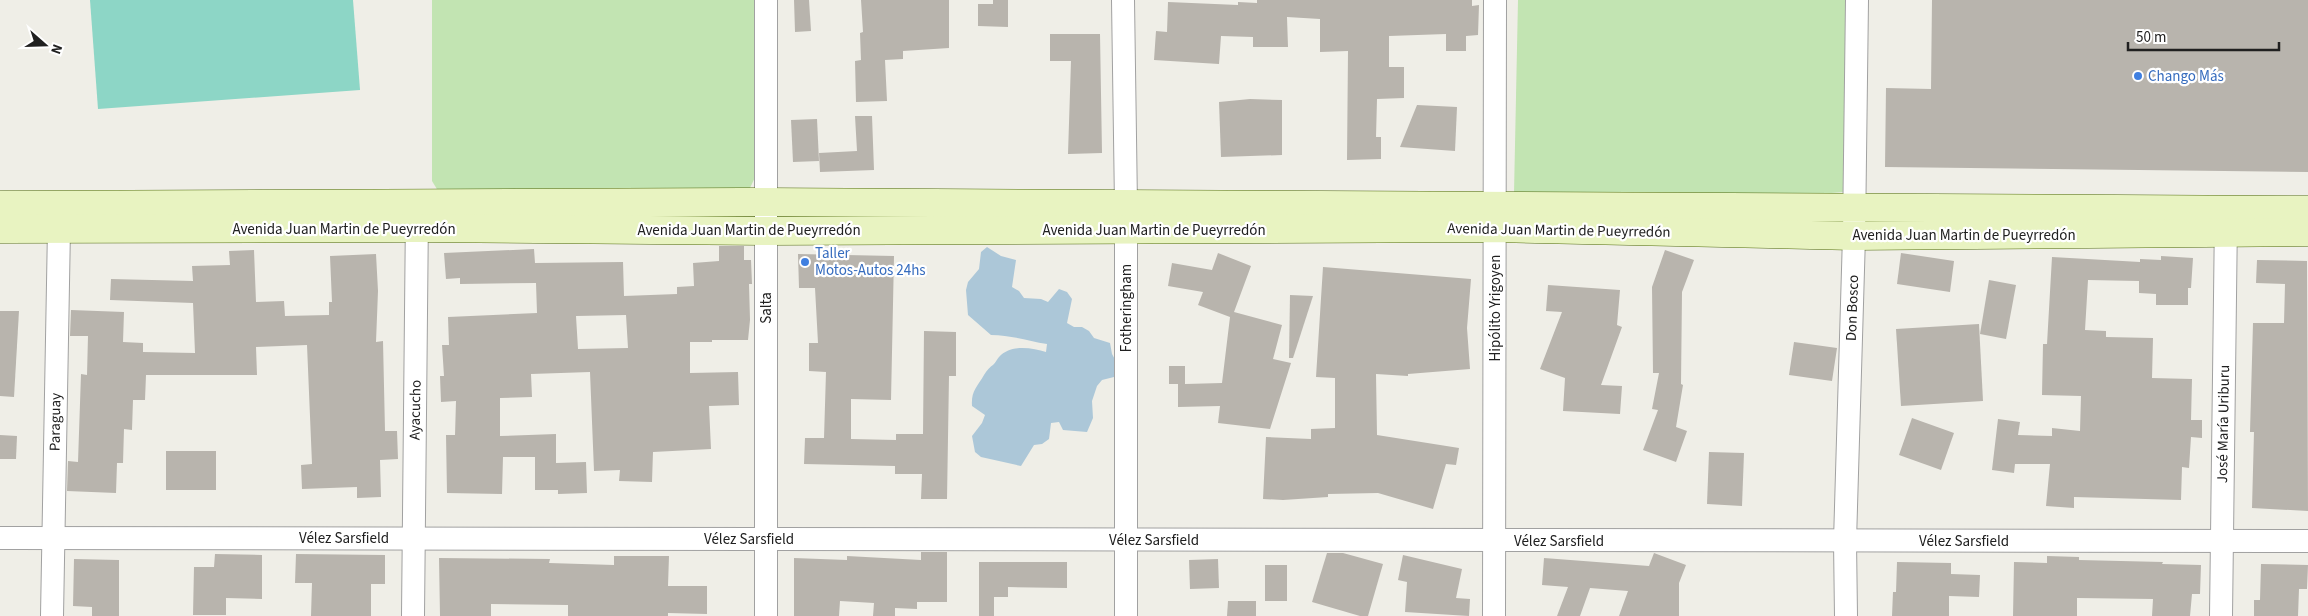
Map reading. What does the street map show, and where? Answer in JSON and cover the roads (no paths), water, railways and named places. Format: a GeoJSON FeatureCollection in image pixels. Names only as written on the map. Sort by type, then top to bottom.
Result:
{"type":"FeatureCollection","features":[{"type":"Feature","properties":{"kind":"main road","name":"Avenida Juan Martin de Pueyrredón"},"geometry":{"type":"LineString","coordinates":[[0,229],[766,204],[1126,217],[1495,218],[1854,208],[2226,221],[2308,232]]}},
{"type":"Feature","properties":{"kind":"main road","name":"Avenida Juan Martin de Pueyrredón"},"geometry":{"type":"LineString","coordinates":[[0,205],[417,216],[766,231],[1126,217]]}},
{"type":"Feature","properties":{"kind":"main road","name":"Avenida Juan Martin de Pueyrredón"},"geometry":{"type":"LineString","coordinates":[[1495,218],[1854,236],[2226,221],[2308,210]]}},
{"type":"Feature","properties":{"kind":"street","name":"Salta"},"geometry":{"type":"LineString","coordinates":[[766,0],[766,616]]}},
{"type":"Feature","properties":{"kind":"street","name":"Fotheringham"},"geometry":{"type":"LineString","coordinates":[[1123,0],[1126,217],[1126,616]]}},
{"type":"Feature","properties":{"kind":"street","name":"Hipólito Yrigoyen"},"geometry":{"type":"LineString","coordinates":[[1494,616],[1495,0]]}},
{"type":"Feature","properties":{"kind":"street","name":"Don Bosco"},"geometry":{"type":"LineString","coordinates":[[1846,616],[1857,0]]}},
{"type":"Feature","properties":{"kind":"street","name":"Ayacucho"},"geometry":{"type":"LineString","coordinates":[[413,616],[417,216]]}},
{"type":"Feature","properties":{"kind":"street","name":"José María Uriburu"},"geometry":{"type":"LineString","coordinates":[[2220,616],[2226,221]]}},
{"type":"Feature","properties":{"kind":"street","name":"Paraguay"},"geometry":{"type":"LineString","coordinates":[[52,616],[59,228]]}},
{"type":"Feature","properties":{"kind":"street","name":"Vélez Sarsfield"},"geometry":{"type":"LineString","coordinates":[[0,538],[1846,542],[2308,541]]}},
{"type":"Feature","properties":{"kind":"place","name":"Chango Más"},"geometry":{"type":"Point","coordinates":[2138,76]}},
{"type":"Feature","properties":{"kind":"place","name":"Taller Motos-Autos 24hs"},"geometry":{"type":"Point","coordinates":[805,262]}}]}
